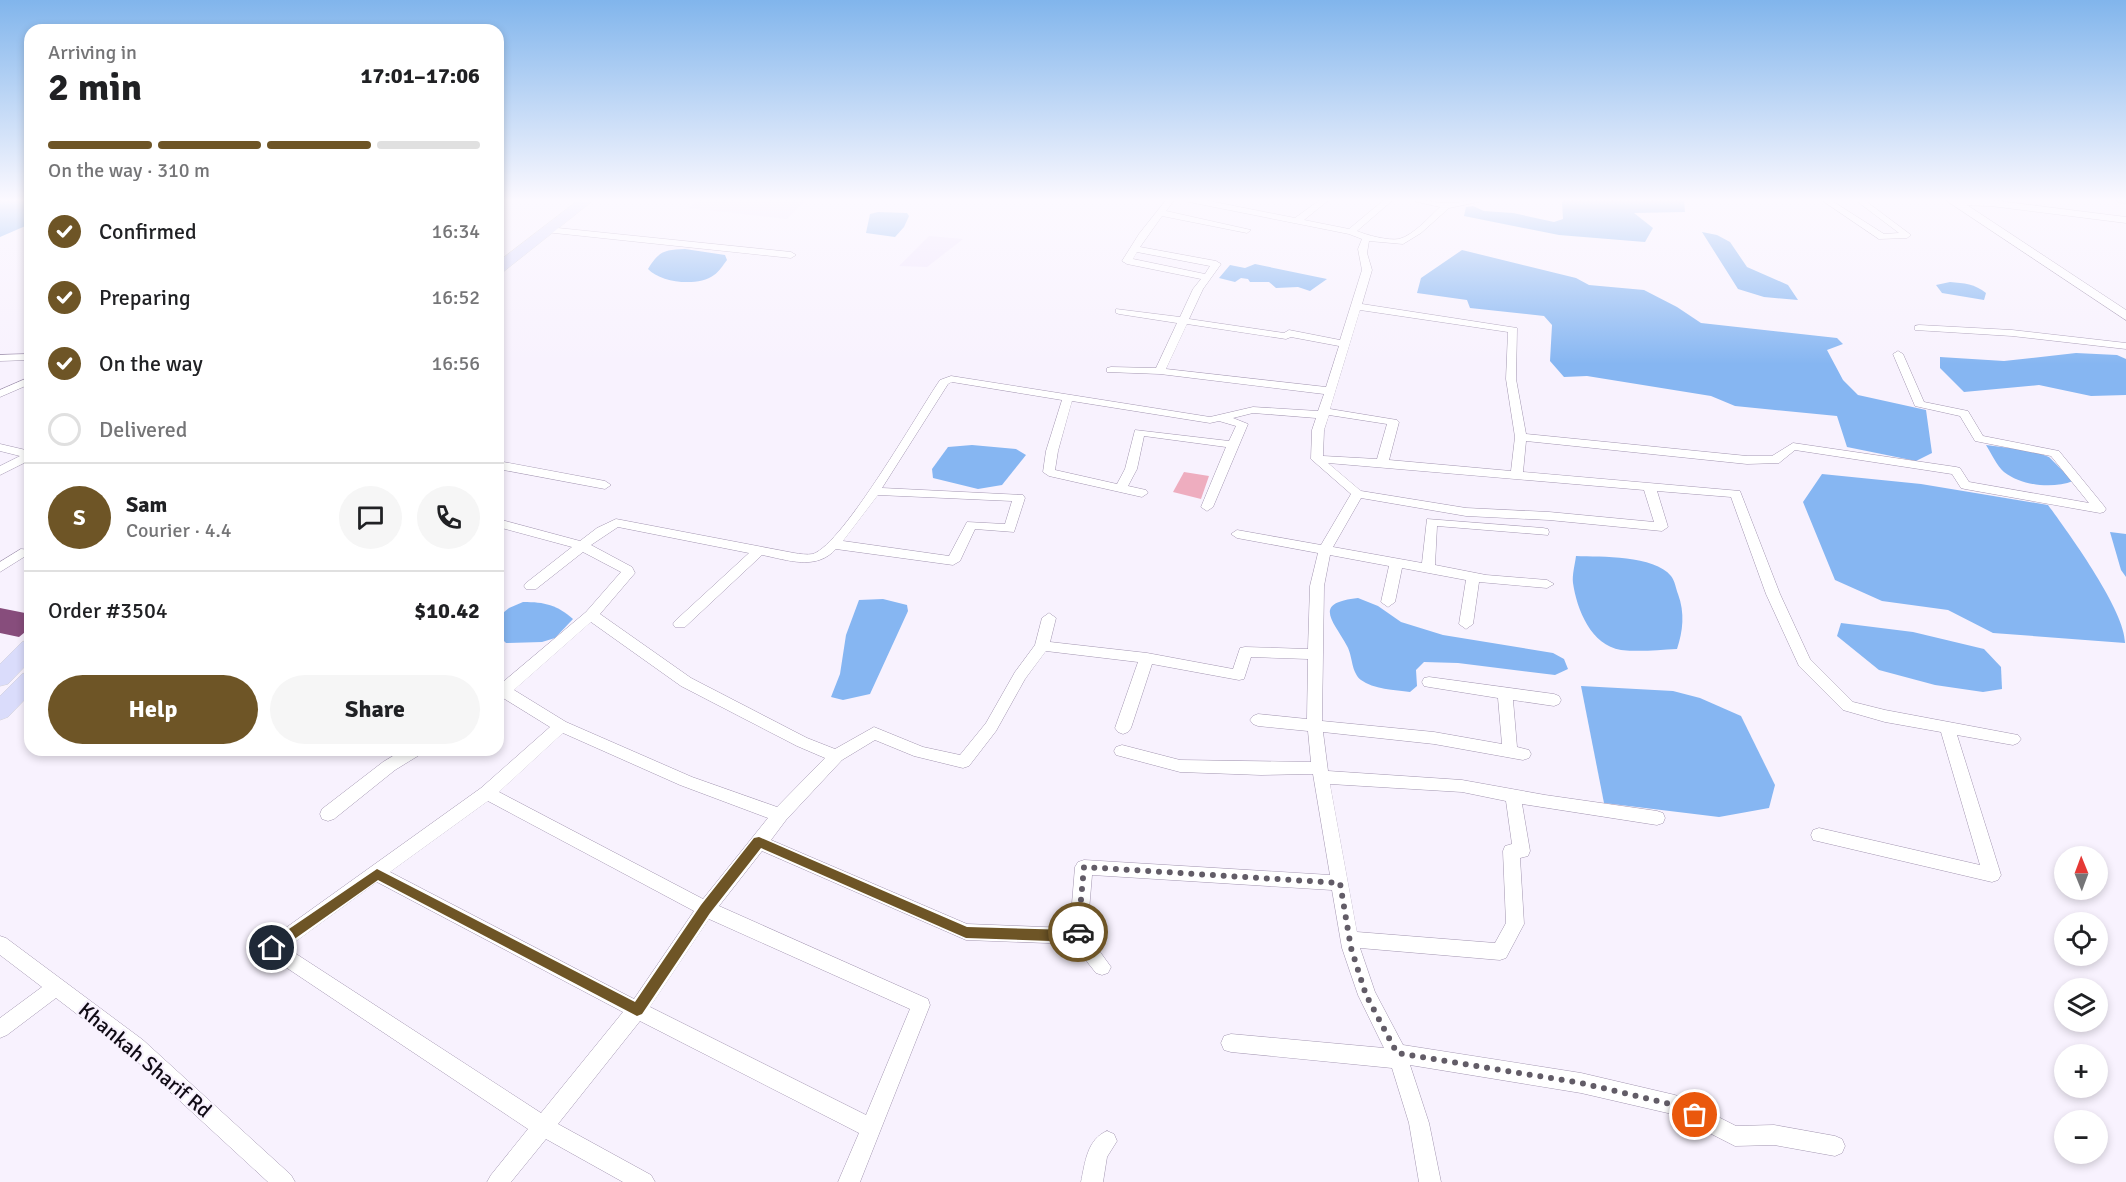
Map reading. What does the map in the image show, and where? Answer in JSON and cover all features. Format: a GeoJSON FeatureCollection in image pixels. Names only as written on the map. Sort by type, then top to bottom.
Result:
{"type":"FeatureCollection","features":[{"type":"Feature","properties":{"kind":"main road"},"geometry":{"type":"LineString","coordinates":[[504,264],[517,254]]}},
{"type":"Feature","properties":{"kind":"main road"},"geometry":{"type":"LineString","coordinates":[[2036,254],[2126,316]]}},
{"type":"Feature","properties":{"kind":"main road"},"geometry":{"type":"LineString","coordinates":[[2041,254],[2126,308]]}},
{"type":"Feature","properties":{"kind":"main road"},"geometry":{"type":"LineString","coordinates":[[0,678],[24,654]]}},
{"type":"Feature","properties":{"kind":"main road"},"geometry":{"type":"LineString","coordinates":[[0,711],[24,686]]}},
{"type":"Feature","properties":{"kind":"street"},"geometry":{"type":"LineString","coordinates":[[783,254],[791,255]]}},
{"type":"Feature","properties":{"kind":"street"},"geometry":{"type":"LineString","coordinates":[[1131,254],[1127,261],[1207,277]]}},
{"type":"Feature","properties":{"kind":"street"},"geometry":{"type":"LineString","coordinates":[[1160,371],[1198,289],[1216,264],[1162,254]]}},
{"type":"Feature","properties":{"kind":"street"},"geometry":{"type":"LineString","coordinates":[[1363,254],[1367,270],[1318,430],[1317,459],[1325,469],[1348,483],[1357,494],[1466,512],[1549,516],[1662,527],[1650,488]]}},
{"type":"Feature","properties":{"kind":"street"},"geometry":{"type":"LineString","coordinates":[[1356,306],[1513,330],[1511,380],[1521,436],[1516,476]]}},
{"type":"Feature","properties":{"kind":"street"},"geometry":{"type":"LineString","coordinates":[[1119,311],[1286,336],[1289,333],[1345,344]]}},
{"type":"Feature","properties":{"kind":"street"},"geometry":{"type":"LineString","coordinates":[[1919,328],[2012,333],[2126,346]]}},
{"type":"Feature","properties":{"kind":"street"},"geometry":{"type":"LineString","coordinates":[[1521,436],[1563,443],[1682,452],[1748,460],[1775,460],[1793,446],[1956,471],[1965,485],[2100,509],[2055,453],[1979,439],[1964,413],[1919,404],[1898,354]]}},
{"type":"Feature","properties":{"kind":"street"},"geometry":{"type":"LineString","coordinates":[[0,358],[24,357]]}},
{"type":"Feature","properties":{"kind":"street"},"geometry":{"type":"LineString","coordinates":[[1111,370],[1160,371],[1330,391]]}},
{"type":"Feature","properties":{"kind":"street"},"geometry":{"type":"LineString","coordinates":[[531,586],[609,525],[616,523],[759,551],[816,558],[821,556],[849,530],[870,501],[874,491],[946,380],[958,378],[1200,419],[1221,418],[1253,410],[1323,413],[1393,422],[1383,463]]}},
{"type":"Feature","properties":{"kind":"street"},"geometry":{"type":"LineString","coordinates":[[0,394],[24,383]]}},
{"type":"Feature","properties":{"kind":"street"},"geometry":{"type":"LineString","coordinates":[[1068,397],[1052,451],[1049,472],[1142,493]]}},
{"type":"Feature","properties":{"kind":"street"},"geometry":{"type":"LineString","coordinates":[[1207,507],[1242,424],[1221,418]]}},
{"type":"Feature","properties":{"kind":"street"},"geometry":{"type":"LineString","coordinates":[[1121,488],[1131,468],[1139,432],[1234,445]]}},
{"type":"Feature","properties":{"kind":"street"},"geometry":{"type":"LineString","coordinates":[[0,447],[24,453]]}},
{"type":"Feature","properties":{"kind":"street"},"geometry":{"type":"LineString","coordinates":[[0,471],[24,458]]}},
{"type":"Feature","properties":{"kind":"street"},"geometry":{"type":"LineString","coordinates":[[1317,459],[1736,494],[1773,594],[1804,662],[1848,706],[1886,716],[2013,739]]}},
{"type":"Feature","properties":{"kind":"street"},"geometry":{"type":"LineString","coordinates":[[504,466],[605,485]]}},
{"type":"Feature","properties":{"kind":"street"},"geometry":{"type":"LineString","coordinates":[[833,544],[953,561],[971,525],[1010,529],[1019,498],[874,491]]}},
{"type":"Feature","properties":{"kind":"street"},"geometry":{"type":"LineString","coordinates":[[1357,494],[1324,550],[1317,586],[1314,718],[1349,939],[1366,995],[1398,1056],[1419,1123],[1430,1182]]}},
{"type":"Feature","properties":{"kind":"street"},"geometry":{"type":"LineString","coordinates":[[1428,569],[1431,522],[1543,532]]}},
{"type":"Feature","properties":{"kind":"street"},"geometry":{"type":"LineString","coordinates":[[504,525],[582,546],[628,571],[591,615],[504,691]]}},
{"type":"Feature","properties":{"kind":"street"},"geometry":{"type":"LineString","coordinates":[[1237,534],[1473,577],[1547,584]]}},
{"type":"Feature","properties":{"kind":"street"},"geometry":{"type":"LineString","coordinates":[[680,624],[759,551]]}},
{"type":"Feature","properties":{"kind":"street"},"geometry":{"type":"LineString","coordinates":[[0,568],[21,553],[24,553]]}},
{"type":"Feature","properties":{"kind":"street"},"geometry":{"type":"LineString","coordinates":[[1388,602],[1396,563]]}},
{"type":"Feature","properties":{"kind":"street"},"geometry":{"type":"LineString","coordinates":[[1466,624],[1473,577]]}},
{"type":"Feature","properties":{"kind":"street"},"geometry":{"type":"LineString","coordinates":[[591,615],[686,682],[802,742],[836,756]]}},
{"type":"Feature","properties":{"kind":"street"},"geometry":{"type":"LineString","coordinates":[[498,1182],[637,1010],[706,909],[780,815],[836,756],[874,733],[920,752],[963,762],[991,727],[1020,676],[1042,646],[1049,618]]}},
{"type":"Feature","properties":{"kind":"street"},"geometry":{"type":"LineString","coordinates":[[1042,646],[1147,658],[1239,675],[1245,652],[1316,654]]}},
{"type":"Feature","properties":{"kind":"street"},"geometry":{"type":"LineString","coordinates":[[1123,728],[1147,658]]}},
{"type":"Feature","properties":{"kind":"street"},"geometry":{"type":"LineString","coordinates":[[1429,682],[1554,700]]}},
{"type":"Feature","properties":{"kind":"street"},"geometry":{"type":"LineString","coordinates":[[1258,720],[1434,738],[1516,753],[1505,694]]}},
{"type":"Feature","properties":{"kind":"street"},"geometry":{"type":"LineString","coordinates":[[504,695],[561,726],[686,782],[780,815]]}},
{"type":"Feature","properties":{"kind":"street"},"geometry":{"type":"LineString","coordinates":[[561,726],[487,793],[272,948],[542,1126],[644,1182]]}},
{"type":"Feature","properties":{"kind":"street"},"geometry":{"type":"LineString","coordinates":[[1819,835],[1992,875],[1947,726]]}},
{"type":"Feature","properties":{"kind":"street"},"geometry":{"type":"LineString","coordinates":[[1122,751],[1180,766],[1321,772],[1462,786],[1657,818]]}},
{"type":"Feature","properties":{"kind":"street"},"geometry":{"type":"LineString","coordinates":[[328,814],[389,766],[406,756]]}},
{"type":"Feature","properties":{"kind":"street"},"geometry":{"type":"LineString","coordinates":[[487,793],[706,909],[921,1005],[869,1127],[849,1182]]}},
{"type":"Feature","properties":{"kind":"street"},"geometry":{"type":"LineString","coordinates":[[1349,939],[1500,951],[1515,924],[1511,851],[1522,851],[1513,796]]}},
{"type":"Feature","properties":{"kind":"street"},"geometry":{"type":"LineString","coordinates":[[759,842],[966,933],[1078,936]]}},
{"type":"Feature","properties":{"kind":"street"},"geometry":{"type":"LineString","coordinates":[[1102,967],[1078,936],[1084,867],[1340,883]]}},
{"type":"Feature","properties":{"kind":"street"},"geometry":{"type":"LineString","coordinates":[[377,874],[637,1010],[869,1127]]}},
{"type":"Feature","properties":{"kind":"street","name":"Khankah Sharif Rd"},"geometry":{"type":"LineString","coordinates":[[0,944],[136,1047],[284,1182]]}},
{"type":"Feature","properties":{"kind":"street"},"geometry":{"type":"LineString","coordinates":[[0,1029],[56,987]]}},
{"type":"Feature","properties":{"kind":"street"},"geometry":{"type":"LineString","coordinates":[[1231,1043],[1398,1056],[1581,1083],[1675,1105],[1735,1136],[1774,1135],[1835,1146]]}},
{"type":"Feature","properties":{"kind":"street"},"geometry":{"type":"LineString","coordinates":[[1092,1182],[1098,1153],[1107,1141]]}},
{"type":"Feature","properties":{"kind":"shaded area"},"geometry":{"type":"Polygon","coordinates":[[[911,254],[944,254],[927,267],[899,266],[911,254]]]}},
{"type":"Feature","properties":{"kind":"shaded area"},"geometry":{"type":"Polygon","coordinates":[[[1184,472],[1209,476],[1201,499],[1173,492],[1184,472]]]}},
{"type":"Feature","properties":{"kind":"water"},"geometry":{"type":"Polygon","coordinates":[[[719,254],[725,255],[727,260],[716,274],[707,279],[680,282],[662,278],[648,269],[659,255],[719,254]]]}},
{"type":"Feature","properties":{"kind":"water"},"geometry":{"type":"Polygon","coordinates":[[[1456,254],[1479,254],[1576,278],[1589,285],[1644,290],[1677,307],[1701,323],[1837,338],[1843,344],[1827,350],[1843,380],[1858,395],[1926,410],[1932,453],[1916,461],[1847,447],[1837,416],[1735,406],[1711,396],[1587,376],[1564,377],[1550,361],[1552,325],[1544,316],[1470,308],[1467,300],[1417,293],[1421,278],[1456,254]]]}},
{"type":"Feature","properties":{"kind":"water"},"geometry":{"type":"Polygon","coordinates":[[[1716,254],[1738,254],[1747,267],[1788,285],[1798,300],[1764,297],[1738,289],[1716,254]]]}},
{"type":"Feature","properties":{"kind":"water"},"geometry":{"type":"Polygon","coordinates":[[[1255,264],[1327,279],[1310,291],[1298,287],[1276,288],[1269,282],[1250,282],[1248,279],[1241,278],[1235,282],[1219,278],[1230,265],[1245,268],[1255,264]]]}},
{"type":"Feature","properties":{"kind":"water"},"geometry":{"type":"Polygon","coordinates":[[[1950,282],[1978,288],[1986,293],[1984,300],[1942,293],[1936,285],[1950,282]]]}},
{"type":"Feature","properties":{"kind":"water"},"geometry":{"type":"Polygon","coordinates":[[[2076,353],[2117,355],[2126,359],[2126,395],[2091,396],[2039,385],[1964,392],[1940,368],[1940,357],[2004,361],[2076,353]]]}},
{"type":"Feature","properties":{"kind":"water"},"geometry":{"type":"Polygon","coordinates":[[[972,445],[1016,449],[1026,455],[1002,485],[978,489],[933,478],[932,469],[948,447],[972,445]]]}},
{"type":"Feature","properties":{"kind":"water"},"geometry":{"type":"Polygon","coordinates":[[[1986,445],[2033,451],[2049,457],[2073,481],[2056,485],[2038,485],[2011,477],[2001,469],[1986,445]]]}},
{"type":"Feature","properties":{"kind":"water"},"geometry":{"type":"Polygon","coordinates":[[[1822,474],[1921,484],[2048,505],[2106,593],[2123,629],[2125,643],[1993,633],[1948,610],[1882,601],[1835,580],[1803,502],[1822,474]]]}},
{"type":"Feature","properties":{"kind":"water"},"geometry":{"type":"Polygon","coordinates":[[[2110,532],[2126,534],[2126,577],[2121,570],[2110,532]]]}},
{"type":"Feature","properties":{"kind":"water"},"geometry":{"type":"Polygon","coordinates":[[[1576,556],[1627,558],[1652,564],[1671,576],[1680,601],[1682,615],[1682,629],[1677,649],[1621,650],[1601,641],[1587,625],[1578,604],[1573,580],[1576,556]]]}},
{"type":"Feature","properties":{"kind":"water"},"geometry":{"type":"Polygon","coordinates":[[[1358,598],[1378,606],[1401,622],[1443,635],[1553,653],[1564,659],[1568,669],[1555,675],[1458,663],[1424,662],[1416,670],[1417,686],[1410,692],[1384,689],[1366,683],[1355,673],[1349,650],[1330,614],[1335,604],[1358,598]]]}},
{"type":"Feature","properties":{"kind":"water"},"geometry":{"type":"Polygon","coordinates":[[[883,599],[907,605],[908,611],[870,694],[843,700],[831,697],[840,674],[846,635],[859,600],[883,599]]]}},
{"type":"Feature","properties":{"kind":"water"},"geometry":{"type":"Polygon","coordinates":[[[523,602],[550,605],[562,610],[573,619],[555,638],[542,642],[506,643],[504,641],[504,612],[523,602]]]}},
{"type":"Feature","properties":{"kind":"water"},"geometry":{"type":"Polygon","coordinates":[[[1841,623],[1913,632],[1984,649],[2001,667],[2002,689],[1983,692],[1935,685],[1879,670],[1837,636],[1841,623]]]}},
{"type":"Feature","properties":{"kind":"water"},"geometry":{"type":"Polygon","coordinates":[[[1581,686],[1673,691],[1700,698],[1741,716],[1775,785],[1769,808],[1719,817],[1604,803],[1581,686]]]}},
{"type":"Feature","properties":{"kind":"building"},"geometry":{"type":"Polygon","coordinates":[[[0,608],[24,613],[24,633],[19,637],[0,633],[0,608]]]}},
{"type":"Feature","properties":{"kind":"way so far"},"geometry":{"type":"LineString","coordinates":[[1078,932],[1084,867],[1340,883],[1351,948],[1366,995],[1397,1053],[1581,1083],[1675,1105],[1695,1115]]}},
{"type":"Feature","properties":{"kind":"route"},"geometry":{"type":"LineString","coordinates":[[272,948],[377,874],[637,1010],[706,909],[759,842],[966,933],[1078,936],[1078,932]]}}]}
